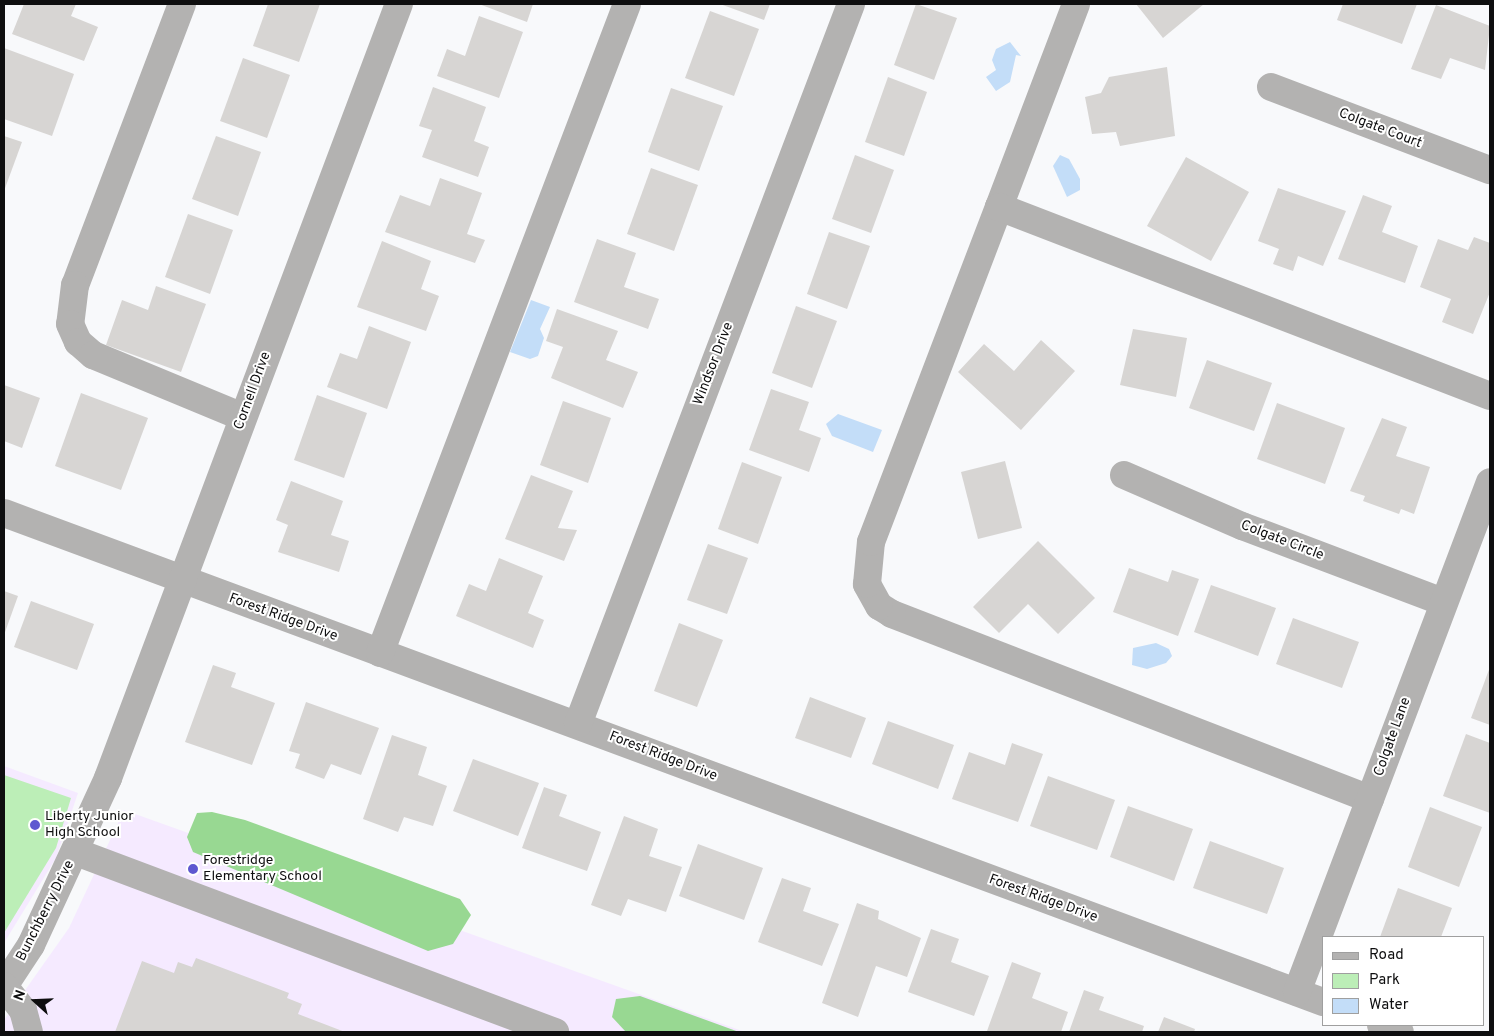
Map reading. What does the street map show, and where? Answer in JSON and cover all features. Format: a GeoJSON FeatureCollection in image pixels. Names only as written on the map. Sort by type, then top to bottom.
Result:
{"type":"FeatureCollection","features":[{"type":"Feature","properties":{"kind":"street"},"geometry":{"type":"LineString","coordinates":[[182,4],[75,285],[69,304],[70,324],[78,342],[93,355],[243,417]]}},
{"type":"Feature","properties":{"kind":"street","name":"Cornell Drive"},"geometry":{"type":"LineString","coordinates":[[108,778],[185,582],[243,417],[399,4]]}},
{"type":"Feature","properties":{"kind":"street"},"geometry":{"type":"LineString","coordinates":[[380,653],[627,4]]}},
{"type":"Feature","properties":{"kind":"street","name":"Windsor Drive"},"geometry":{"type":"LineString","coordinates":[[578,724],[851,4]]}},
{"type":"Feature","properties":{"kind":"street"},"geometry":{"type":"LineString","coordinates":[[1076,4],[871,542],[866,568],[870,594],[892,614],[1370,799]]}},
{"type":"Feature","properties":{"kind":"street","name":"Colgate Court"},"geometry":{"type":"LineString","coordinates":[[1271,87],[1490,170]]}},
{"type":"Feature","properties":{"kind":"street"},"geometry":{"type":"LineString","coordinates":[[999,208],[1490,396]]}},
{"type":"Feature","properties":{"kind":"street","name":"Colgate Circle"},"geometry":{"type":"LineString","coordinates":[[1124,475],[1242,526],[1443,602]]}},
{"type":"Feature","properties":{"kind":"street","name":"Colgate Lane"},"geometry":{"type":"LineString","coordinates":[[1297,992],[1490,482]]}},
{"type":"Feature","properties":{"kind":"street","name":"Forest Ridge Drive"},"geometry":{"type":"LineString","coordinates":[[4,512],[185,582],[578,724],[1322,1002]]}},
{"type":"Feature","properties":{"kind":"street","name":"Bunchberry Drive"},"geometry":{"type":"LineString","coordinates":[[4,986],[30,945],[76,852],[108,778]]}},
{"type":"Feature","properties":{"kind":"street"},"geometry":{"type":"LineString","coordinates":[[76,852],[555,1032]]}},
{"type":"Feature","properties":{"kind":"street"},"geometry":{"type":"LineString","coordinates":[[4,986],[23,1010],[29,1032]]}},
{"type":"Feature","properties":{"kind":"street"},"geometry":{"type":"LineString","coordinates":[[1384,1026],[1400,1032]]}},
{"type":"Feature","properties":{"kind":"shaded area","name":"Liberty Junior High School"},"geometry":{"type":"Polygon","coordinates":[[[4,766],[78,793],[56,858],[4,943],[4,766]]]}},
{"type":"Feature","properties":{"kind":"shaded area","name":"Forestridge Elementary School"},"geometry":{"type":"Polygon","coordinates":[[[124,810],[745,1032],[4,1032],[4,1020],[69,928],[124,810]]]}},
{"type":"Feature","properties":{"kind":"green space","name":"Liberty Junior High School"},"geometry":{"type":"Polygon","coordinates":[[[4,775],[71,798],[56,848],[4,933],[4,775]]]}},
{"type":"Feature","properties":{"kind":"green space"},"geometry":{"type":"Polygon","coordinates":[[[212,812],[245,820],[460,899],[471,915],[453,944],[428,951],[193,852],[187,837],[197,813],[212,812]]]}},
{"type":"Feature","properties":{"kind":"green space"},"geometry":{"type":"Polygon","coordinates":[[[640,996],[739,1032],[626,1032],[612,1017],[616,999],[640,996]]]}},
{"type":"Feature","properties":{"kind":"water"},"geometry":{"type":"Polygon","coordinates":[[[1010,42],[1021,56],[1016,55],[1010,82],[996,91],[986,77],[996,70],[992,60],[996,49],[1010,42]]]}},
{"type":"Feature","properties":{"kind":"water"},"geometry":{"type":"Polygon","coordinates":[[[1060,155],[1069,159],[1080,179],[1080,190],[1067,197],[1053,166],[1060,155]]]}},
{"type":"Feature","properties":{"kind":"water"},"geometry":{"type":"Polygon","coordinates":[[[531,300],[550,307],[540,329],[544,338],[538,356],[530,359],[510,352],[531,300]]]}},
{"type":"Feature","properties":{"kind":"water"},"geometry":{"type":"Polygon","coordinates":[[[838,414],[882,430],[873,452],[832,436],[826,424],[838,414]]]}},
{"type":"Feature","properties":{"kind":"water"},"geometry":{"type":"Polygon","coordinates":[[[1156,643],[1169,649],[1172,656],[1166,663],[1147,669],[1132,665],[1133,648],[1156,643]]]}},
{"type":"Feature","properties":{"kind":"building"},"geometry":{"type":"Polygon","coordinates":[[[24,4],[76,4],[71,16],[98,27],[84,61],[12,34],[24,4]]]}},
{"type":"Feature","properties":{"kind":"building"},"geometry":{"type":"Polygon","coordinates":[[[268,4],[320,4],[299,62],[253,46],[268,4]]]}},
{"type":"Feature","properties":{"kind":"building"},"geometry":{"type":"Polygon","coordinates":[[[479,4],[533,4],[527,22],[479,4]]]}},
{"type":"Feature","properties":{"kind":"building"},"geometry":{"type":"Polygon","coordinates":[[[720,4],[770,4],[764,20],[720,4]]]}},
{"type":"Feature","properties":{"kind":"building"},"geometry":{"type":"Polygon","coordinates":[[[916,4],[957,18],[934,80],[894,65],[916,4]]]}},
{"type":"Feature","properties":{"kind":"building"},"geometry":{"type":"Polygon","coordinates":[[[1136,4],[1204,4],[1163,38],[1136,4]]]}},
{"type":"Feature","properties":{"kind":"building"},"geometry":{"type":"Polygon","coordinates":[[[1343,4],[1417,4],[1402,44],[1337,20],[1343,4]]]}},
{"type":"Feature","properties":{"kind":"building"},"geometry":{"type":"Polygon","coordinates":[[[1436,5],[1490,26],[1485,70],[1450,58],[1441,79],[1411,69],[1436,5]]]}},
{"type":"Feature","properties":{"kind":"building"},"geometry":{"type":"Polygon","coordinates":[[[710,11],[759,29],[734,96],[685,78],[710,11]]]}},
{"type":"Feature","properties":{"kind":"building"},"geometry":{"type":"Polygon","coordinates":[[[479,16],[523,32],[499,98],[437,76],[447,49],[465,56],[479,16]]]}},
{"type":"Feature","properties":{"kind":"building"},"geometry":{"type":"Polygon","coordinates":[[[4,48],[74,74],[52,136],[4,119],[4,48]]]}},
{"type":"Feature","properties":{"kind":"building"},"geometry":{"type":"Polygon","coordinates":[[[243,58],[290,75],[267,138],[220,121],[243,58]]]}},
{"type":"Feature","properties":{"kind":"building"},"geometry":{"type":"Polygon","coordinates":[[[1167,67],[1175,136],[1120,146],[1116,132],[1092,134],[1085,97],[1101,93],[1109,77],[1167,67]]]}},
{"type":"Feature","properties":{"kind":"building"},"geometry":{"type":"Polygon","coordinates":[[[888,77],[927,92],[904,156],[865,142],[888,77]]]}},
{"type":"Feature","properties":{"kind":"building"},"geometry":{"type":"Polygon","coordinates":[[[433,87],[486,107],[474,141],[489,147],[478,177],[422,157],[432,130],[419,126],[433,87]]]}},
{"type":"Feature","properties":{"kind":"building"},"geometry":{"type":"Polygon","coordinates":[[[671,88],[723,106],[699,171],[648,152],[671,88]]]}},
{"type":"Feature","properties":{"kind":"building"},"geometry":{"type":"Polygon","coordinates":[[[4,136],[22,142],[4,191],[4,136]]]}},
{"type":"Feature","properties":{"kind":"building"},"geometry":{"type":"Polygon","coordinates":[[[216,136],[261,152],[238,216],[192,199],[216,136]]]}},
{"type":"Feature","properties":{"kind":"building"},"geometry":{"type":"Polygon","coordinates":[[[855,155],[894,170],[871,233],[832,219],[855,155]]]}},
{"type":"Feature","properties":{"kind":"building"},"geometry":{"type":"Polygon","coordinates":[[[1186,157],[1249,192],[1211,261],[1147,226],[1186,157]]]}},
{"type":"Feature","properties":{"kind":"building"},"geometry":{"type":"Polygon","coordinates":[[[651,168],[698,185],[674,251],[627,234],[651,168]]]}},
{"type":"Feature","properties":{"kind":"building"},"geometry":{"type":"Polygon","coordinates":[[[440,178],[482,193],[467,234],[485,240],[475,263],[385,232],[400,195],[430,206],[440,178]]]}},
{"type":"Feature","properties":{"kind":"building"},"geometry":{"type":"Polygon","coordinates":[[[1278,188],[1346,211],[1323,266],[1298,256],[1293,271],[1273,264],[1279,249],[1258,241],[1278,188]]]}},
{"type":"Feature","properties":{"kind":"building"},"geometry":{"type":"Polygon","coordinates":[[[1363,195],[1392,206],[1382,232],[1418,246],[1405,283],[1338,259],[1363,195]]]}},
{"type":"Feature","properties":{"kind":"building"},"geometry":{"type":"Polygon","coordinates":[[[188,214],[233,230],[210,294],[165,277],[188,214]]]}},
{"type":"Feature","properties":{"kind":"building"},"geometry":{"type":"Polygon","coordinates":[[[829,232],[870,246],[847,309],[807,294],[829,232]]]}},
{"type":"Feature","properties":{"kind":"building"},"geometry":{"type":"Polygon","coordinates":[[[1474,237],[1490,243],[1490,292],[1473,334],[1442,322],[1451,299],[1420,287],[1438,239],[1468,250],[1474,237]]]}},
{"type":"Feature","properties":{"kind":"building"},"geometry":{"type":"Polygon","coordinates":[[[597,239],[636,253],[624,287],[659,299],[648,329],[574,302],[597,239]]]}},
{"type":"Feature","properties":{"kind":"building"},"geometry":{"type":"Polygon","coordinates":[[[382,241],[431,261],[421,289],[439,296],[426,331],[357,307],[382,241]]]}},
{"type":"Feature","properties":{"kind":"building"},"geometry":{"type":"Polygon","coordinates":[[[156,286],[206,304],[181,372],[106,345],[122,300],[148,310],[156,286]]]}},
{"type":"Feature","properties":{"kind":"building"},"geometry":{"type":"Polygon","coordinates":[[[796,306],[837,321],[812,388],[772,373],[796,306]]]}},
{"type":"Feature","properties":{"kind":"building"},"geometry":{"type":"Polygon","coordinates":[[[557,309],[618,331],[606,360],[638,372],[623,408],[551,378],[563,347],[546,341],[557,309]]]}},
{"type":"Feature","properties":{"kind":"building"},"geometry":{"type":"Polygon","coordinates":[[[369,326],[411,342],[387,409],[327,387],[340,353],[357,359],[369,326]]]}},
{"type":"Feature","properties":{"kind":"building"},"geometry":{"type":"Polygon","coordinates":[[[1133,329],[1187,338],[1176,397],[1120,385],[1133,329]]]}},
{"type":"Feature","properties":{"kind":"building"},"geometry":{"type":"Polygon","coordinates":[[[1041,340],[1075,371],[1021,430],[958,372],[984,344],[1014,371],[1041,340]]]}},
{"type":"Feature","properties":{"kind":"building"},"geometry":{"type":"Polygon","coordinates":[[[1207,360],[1272,383],[1254,431],[1189,408],[1207,360]]]}},
{"type":"Feature","properties":{"kind":"building"},"geometry":{"type":"Polygon","coordinates":[[[4,385],[40,398],[22,448],[4,441],[4,385]]]}},
{"type":"Feature","properties":{"kind":"building"},"geometry":{"type":"Polygon","coordinates":[[[771,389],[809,402],[799,430],[821,438],[809,472],[749,450],[771,389]]]}},
{"type":"Feature","properties":{"kind":"building"},"geometry":{"type":"Polygon","coordinates":[[[81,393],[148,418],[121,490],[55,466],[81,393]]]}},
{"type":"Feature","properties":{"kind":"building"},"geometry":{"type":"Polygon","coordinates":[[[317,395],[367,413],[344,478],[294,460],[317,395]]]}},
{"type":"Feature","properties":{"kind":"building"},"geometry":{"type":"Polygon","coordinates":[[[563,401],[611,418],[588,483],[540,465],[563,401]]]}},
{"type":"Feature","properties":{"kind":"building"},"geometry":{"type":"Polygon","coordinates":[[[1277,403],[1345,428],[1325,484],[1257,459],[1277,403]]]}},
{"type":"Feature","properties":{"kind":"building"},"geometry":{"type":"Polygon","coordinates":[[[1382,418],[1407,427],[1396,456],[1430,467],[1414,514],[1401,509],[1399,514],[1363,501],[1365,496],[1350,491],[1382,418]]]}},
{"type":"Feature","properties":{"kind":"building"},"geometry":{"type":"Polygon","coordinates":[[[1005,461],[1022,528],[978,539],[961,472],[1005,461]]]}},
{"type":"Feature","properties":{"kind":"building"},"geometry":{"type":"Polygon","coordinates":[[[742,462],[782,477],[758,544],[718,529],[742,462]]]}},
{"type":"Feature","properties":{"kind":"building"},"geometry":{"type":"Polygon","coordinates":[[[531,475],[573,491],[558,528],[577,530],[564,561],[505,539],[531,475]]]}},
{"type":"Feature","properties":{"kind":"building"},"geometry":{"type":"Polygon","coordinates":[[[291,481],[343,501],[331,535],[349,541],[339,572],[278,552],[288,525],[276,520],[291,481]]]}},
{"type":"Feature","properties":{"kind":"building"},"geometry":{"type":"Polygon","coordinates":[[[1038,541],[1095,598],[1058,634],[1028,604],[999,633],[973,607],[1038,541]]]}},
{"type":"Feature","properties":{"kind":"building"},"geometry":{"type":"Polygon","coordinates":[[[708,544],[748,558],[727,614],[687,600],[708,544]]]}},
{"type":"Feature","properties":{"kind":"building"},"geometry":{"type":"Polygon","coordinates":[[[499,558],[543,576],[528,613],[544,620],[533,648],[456,616],[469,584],[486,591],[499,558]]]}},
{"type":"Feature","properties":{"kind":"building"},"geometry":{"type":"Polygon","coordinates":[[[1129,568],[1168,582],[1172,570],[1199,579],[1178,636],[1113,612],[1129,568]]]}},
{"type":"Feature","properties":{"kind":"building"},"geometry":{"type":"Polygon","coordinates":[[[1211,585],[1276,608],[1258,656],[1194,632],[1211,585]]]}},
{"type":"Feature","properties":{"kind":"building"},"geometry":{"type":"Polygon","coordinates":[[[4,591],[18,596],[4,635],[4,591]]]}},
{"type":"Feature","properties":{"kind":"building"},"geometry":{"type":"Polygon","coordinates":[[[31,601],[94,624],[77,670],[14,647],[31,601]]]}},
{"type":"Feature","properties":{"kind":"building"},"geometry":{"type":"Polygon","coordinates":[[[1293,618],[1359,642],[1342,688],[1276,664],[1293,618]]]}},
{"type":"Feature","properties":{"kind":"building"},"geometry":{"type":"Polygon","coordinates":[[[679,623],[723,640],[697,707],[654,691],[679,623]]]}},
{"type":"Feature","properties":{"kind":"building"},"geometry":{"type":"Polygon","coordinates":[[[213,665],[236,673],[231,687],[275,703],[252,765],[185,742],[213,665]]]}},
{"type":"Feature","properties":{"kind":"building"},"geometry":{"type":"Polygon","coordinates":[[[1490,667],[1490,725],[1471,718],[1490,667]]]}},
{"type":"Feature","properties":{"kind":"building"},"geometry":{"type":"Polygon","coordinates":[[[810,697],[866,718],[851,758],[795,738],[810,697]]]}},
{"type":"Feature","properties":{"kind":"building"},"geometry":{"type":"Polygon","coordinates":[[[306,702],[379,728],[361,775],[331,764],[324,779],[295,768],[300,754],[289,751],[306,702]]]}},
{"type":"Feature","properties":{"kind":"building"},"geometry":{"type":"Polygon","coordinates":[[[888,721],[954,745],[938,789],[872,764],[888,721]]]}},
{"type":"Feature","properties":{"kind":"building"},"geometry":{"type":"Polygon","coordinates":[[[1466,734],[1490,743],[1490,813],[1443,796],[1466,734]]]}},
{"type":"Feature","properties":{"kind":"building"},"geometry":{"type":"Polygon","coordinates":[[[392,735],[427,747],[418,775],[447,786],[433,826],[404,817],[398,832],[363,819],[392,735]]]}},
{"type":"Feature","properties":{"kind":"building"},"geometry":{"type":"Polygon","coordinates":[[[1012,743],[1043,754],[1018,822],[952,799],[969,752],[1005,765],[1012,743]]]}},
{"type":"Feature","properties":{"kind":"building"},"geometry":{"type":"Polygon","coordinates":[[[473,759],[539,783],[518,836],[453,811],[473,759]]]}},
{"type":"Feature","properties":{"kind":"building"},"geometry":{"type":"Polygon","coordinates":[[[1048,776],[1115,800],[1097,850],[1030,826],[1048,776]]]}},
{"type":"Feature","properties":{"kind":"building"},"geometry":{"type":"Polygon","coordinates":[[[544,787],[567,795],[559,816],[601,832],[587,871],[522,848],[544,787]]]}},
{"type":"Feature","properties":{"kind":"building"},"geometry":{"type":"Polygon","coordinates":[[[1128,806],[1193,829],[1174,881],[1110,857],[1128,806]]]}},
{"type":"Feature","properties":{"kind":"building"},"geometry":{"type":"Polygon","coordinates":[[[1430,807],[1482,827],[1459,887],[1408,867],[1430,807]]]}},
{"type":"Feature","properties":{"kind":"building"},"geometry":{"type":"Polygon","coordinates":[[[624,816],[658,829],[649,856],[682,867],[666,912],[628,899],[621,916],[591,905],[624,816]]]}},
{"type":"Feature","properties":{"kind":"building"},"geometry":{"type":"Polygon","coordinates":[[[1210,841],[1284,868],[1267,914],[1193,888],[1210,841]]]}},
{"type":"Feature","properties":{"kind":"building"},"geometry":{"type":"Polygon","coordinates":[[[698,844],[763,868],[744,920],[679,896],[698,844]]]}},
{"type":"Feature","properties":{"kind":"building"},"geometry":{"type":"Polygon","coordinates":[[[782,878],[811,888],[803,911],[839,924],[822,966],[758,942],[782,878]]]}},
{"type":"Feature","properties":{"kind":"building"},"geometry":{"type":"Polygon","coordinates":[[[1398,888],[1452,908],[1441,936],[1380,936],[1398,888]]]}},
{"type":"Feature","properties":{"kind":"building"},"geometry":{"type":"Polygon","coordinates":[[[857,903],[879,911],[878,919],[921,938],[907,977],[876,966],[858,1017],[822,1003],[857,903]]]}},
{"type":"Feature","properties":{"kind":"building"},"geometry":{"type":"Polygon","coordinates":[[[931,929],[959,939],[951,962],[989,976],[974,1016],[908,992],[931,929]]]}},
{"type":"Feature","properties":{"kind":"building"},"geometry":{"type":"Polygon","coordinates":[[[196,958],[289,993],[287,998],[302,1004],[298,1014],[345,1032],[115,1032],[142,961],[174,973],[178,962],[192,967],[196,958]]]}},
{"type":"Feature","properties":{"kind":"building"},"geometry":{"type":"Polygon","coordinates":[[[1012,962],[1041,973],[1032,998],[1068,1012],[1061,1032],[987,1031],[1012,962]]]}},
{"type":"Feature","properties":{"kind":"building"},"geometry":{"type":"Polygon","coordinates":[[[1084,990],[1104,997],[1099,1010],[1144,1026],[1142,1032],[1069,1032],[1084,990]]]}},
{"type":"Feature","properties":{"kind":"building"},"geometry":{"type":"Polygon","coordinates":[[[1164,1017],[1195,1029],[1194,1032],[1158,1032],[1164,1017]]]}},
{"type":"Feature","properties":{"kind":"place","name":"Liberty Junior High School"},"geometry":{"type":"Point","coordinates":[35,825]}},
{"type":"Feature","properties":{"kind":"place","name":"Forestridge Elementary School"},"geometry":{"type":"Point","coordinates":[193,869]}}]}
